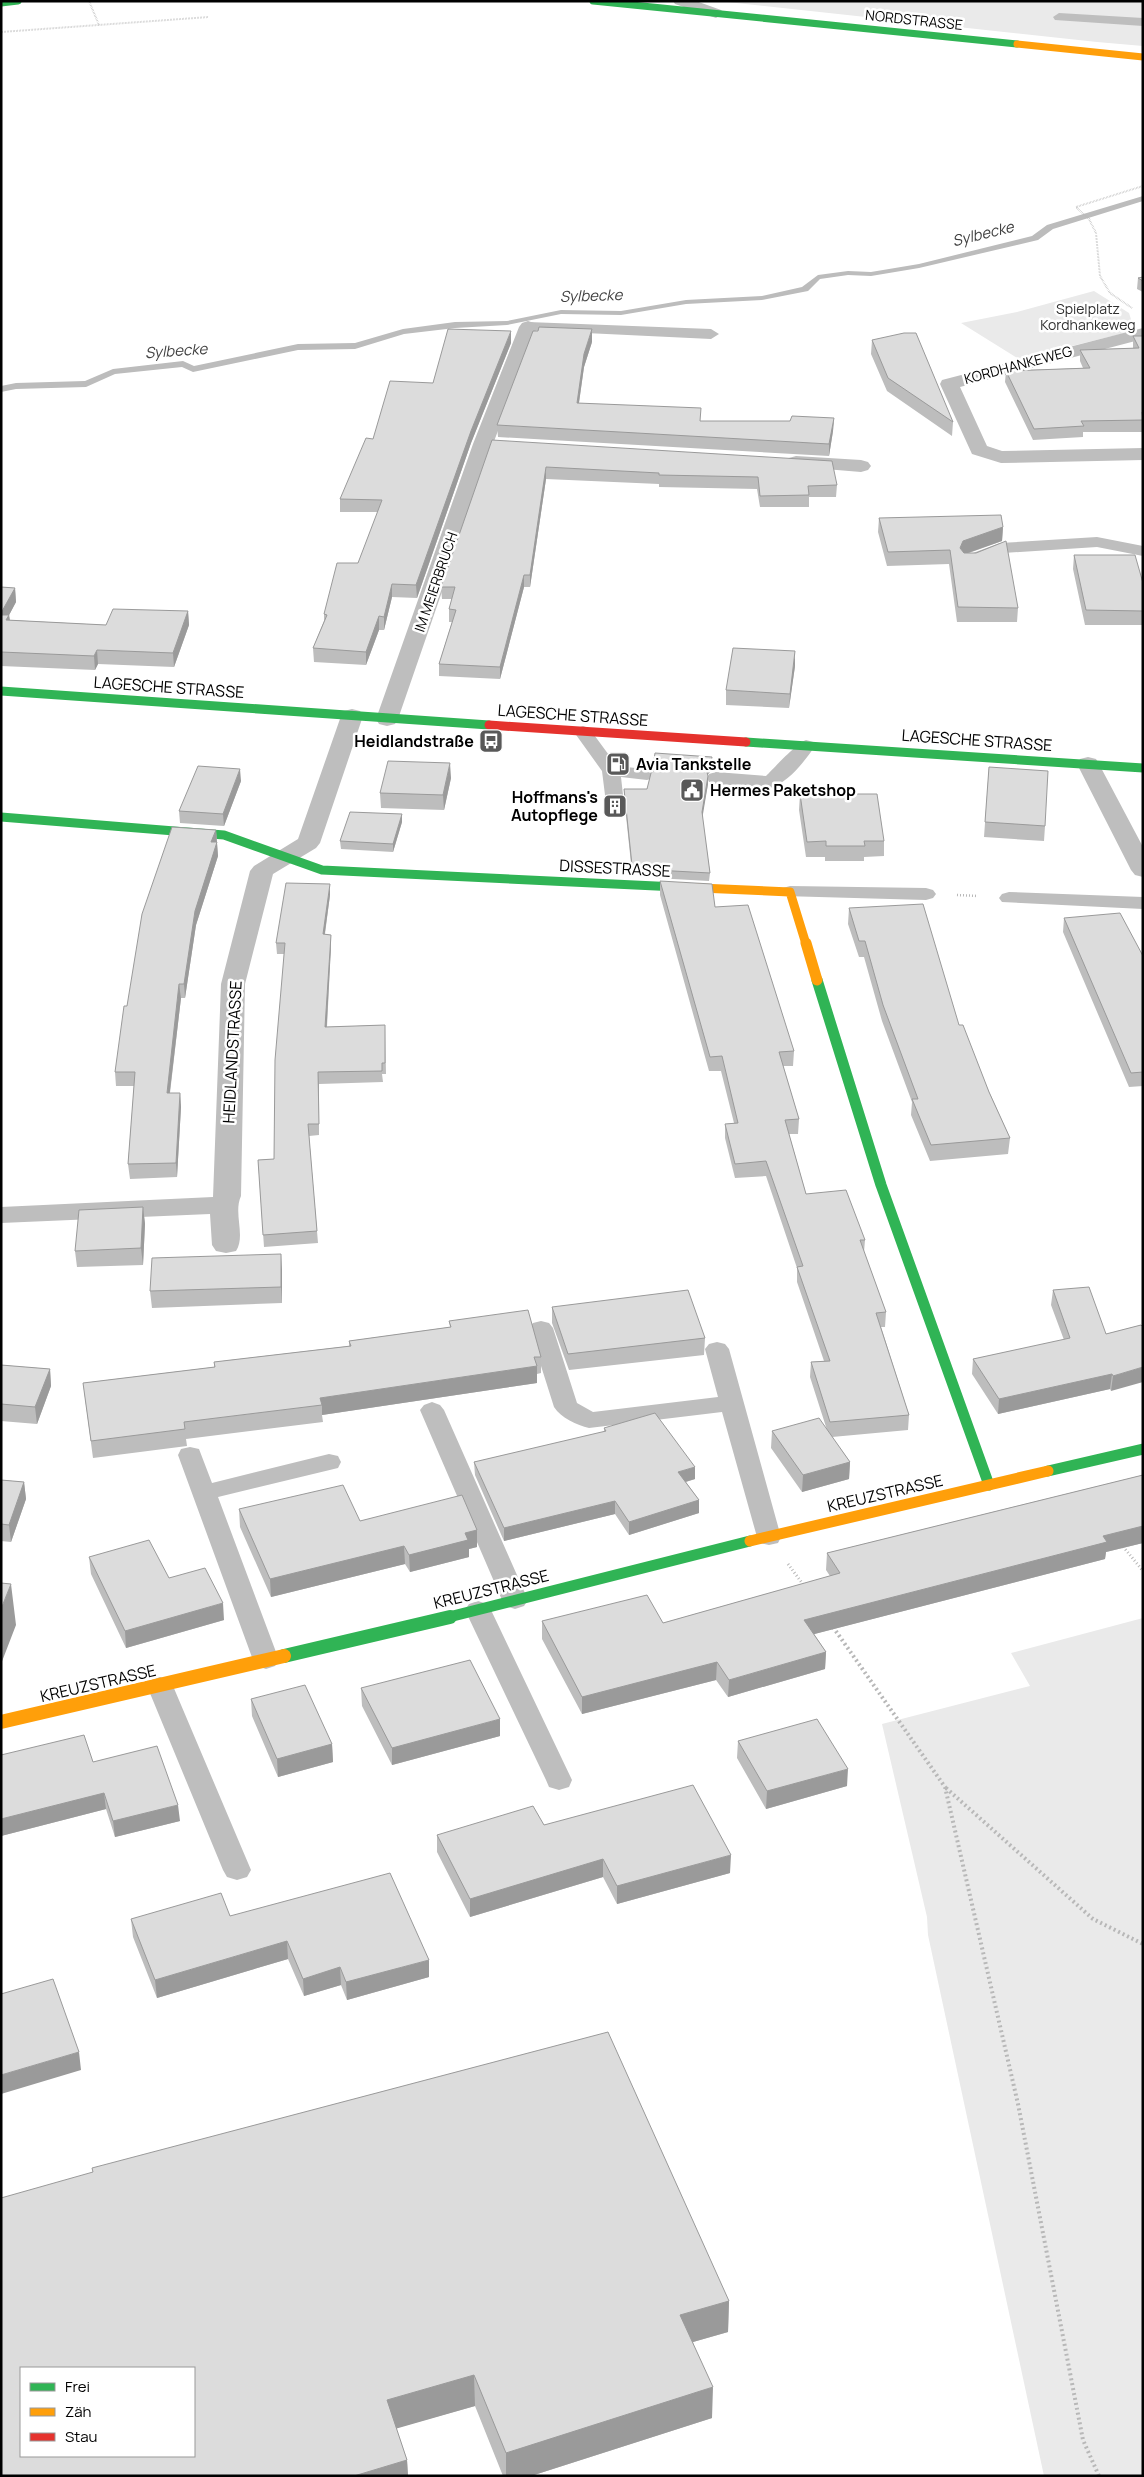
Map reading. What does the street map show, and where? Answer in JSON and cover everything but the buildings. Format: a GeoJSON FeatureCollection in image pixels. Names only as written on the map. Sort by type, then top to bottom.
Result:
{"type":"FeatureCollection","features":[{"type":"Feature","properties":{"kind":"street"},"geometry":{"type":"LineString","coordinates":[[1,3],[18,1]]}},
{"type":"Feature","properties":{"kind":"street","name":"NORDSTRASSE"},"geometry":{"type":"LineString","coordinates":[[593,1],[1066,51],[1143,57]]}},
{"type":"Feature","properties":{"kind":"street"},"geometry":{"type":"LineString","coordinates":[[680,1],[716,13]]}},
{"type":"Feature","properties":{"kind":"street","name":"IM MEIERBRUCH"},"geometry":{"type":"LineString","coordinates":[[387,719],[493,445],[528,327]]}},
{"type":"Feature","properties":{"kind":"street","name":"KORDHANKEWEG"},"geometry":{"type":"LineString","coordinates":[[1143,333],[949,384],[979,450],[1001,456],[1143,454]]}},
{"type":"Feature","properties":{"kind":"street"},"geometry":{"type":"LineString","coordinates":[[782,461],[861,466]]}},
{"type":"Feature","properties":{"kind":"street","name":"LAGESCHE STRASSE"},"geometry":{"type":"LineString","coordinates":[[1,691],[387,719],[1143,768]]}},
{"type":"Feature","properties":{"kind":"street","name":"HEIDLANDSTRASSE"},"geometry":{"type":"LineString","coordinates":[[226,1245],[223,1205],[227,1196],[233,984],[262,871],[308,842],[352,716]]}},
{"type":"Feature","properties":{"kind":"street"},"geometry":{"type":"LineString","coordinates":[[1088,764],[1143,870]]}},
{"type":"Feature","properties":{"kind":"street"},"geometry":{"type":"LineString","coordinates":[[1,817],[224,835],[286,856]]}},
{"type":"Feature","properties":{"kind":"street","name":"DISSESTRASSE"},"geometry":{"type":"LineString","coordinates":[[286,856],[322,870],[790,892]]}},
{"type":"Feature","properties":{"kind":"street"},"geometry":{"type":"LineString","coordinates":[[790,892],[881,1185],[989,1485]]}},
{"type":"Feature","properties":{"kind":"street"},"geometry":{"type":"LineString","coordinates":[[1,1215],[223,1205]]}},
{"type":"Feature","properties":{"kind":"street","name":"KREUZSTRASSE"},"geometry":{"type":"LineString","coordinates":[[1,1722],[478,1610],[769,1536],[1143,1449]]}},
{"type":"Feature","properties":{"kind":"lane"},"geometry":{"type":"LineString","coordinates":[[1059,17],[1143,22]]}},
{"type":"Feature","properties":{"kind":"lane"},"geometry":{"type":"LineString","coordinates":[[528,327],[711,334]]}},
{"type":"Feature","properties":{"kind":"lane"},"geometry":{"type":"LineString","coordinates":[[969,562],[1000,548],[1097,542],[1143,551]]}},
{"type":"Feature","properties":{"kind":"lane"},"geometry":{"type":"LineString","coordinates":[[583,732],[611,771],[614,795]]}},
{"type":"Feature","properties":{"kind":"lane"},"geometry":{"type":"LineString","coordinates":[[716,778],[770,782],[796,759],[806,746]]}},
{"type":"Feature","properties":{"kind":"lane"},"geometry":{"type":"LineString","coordinates":[[611,771],[647,774]]}},
{"type":"Feature","properties":{"kind":"lane"},"geometry":{"type":"LineString","coordinates":[[790,892],[926,894]]}},
{"type":"Feature","properties":{"kind":"lane"},"geometry":{"type":"LineString","coordinates":[[1009,898],[1143,903]]}},
{"type":"Feature","properties":{"kind":"lane"},"geometry":{"type":"LineString","coordinates":[[541,1328],[566,1407],[589,1420],[732,1403]]}},
{"type":"Feature","properties":{"kind":"lane"},"geometry":{"type":"LineString","coordinates":[[717,1349],[769,1536]]}},
{"type":"Feature","properties":{"kind":"lane"},"geometry":{"type":"LineString","coordinates":[[432,1410],[514,1600]]}},
{"type":"Feature","properties":{"kind":"lane"},"geometry":{"type":"LineString","coordinates":[[190,1455],[266,1660]]}},
{"type":"Feature","properties":{"kind":"lane"},"geometry":{"type":"LineString","coordinates":[[203,1493],[329,1462]]}},
{"type":"Feature","properties":{"kind":"lane"},"geometry":{"type":"LineString","coordinates":[[478,1610],[559,1780]]}},
{"type":"Feature","properties":{"kind":"lane"},"geometry":{"type":"LineString","coordinates":[[160,1686],[237,1870]]}},
{"type":"Feature","properties":{"kind":"path"},"geometry":{"type":"LineString","coordinates":[[89,1],[99,24]]}},
{"type":"Feature","properties":{"kind":"path"},"geometry":{"type":"LineString","coordinates":[[1,32],[210,17]]}},
{"type":"Feature","properties":{"kind":"path"},"geometry":{"type":"LineString","coordinates":[[1136,311],[1110,293],[1100,276],[1096,232],[1089,219],[1076,207],[1143,186]]}},
{"type":"Feature","properties":{"kind":"path"},"geometry":{"type":"LineString","coordinates":[[926,894],[1009,898]]}},
{"type":"Feature","properties":{"kind":"path"},"geometry":{"type":"LineString","coordinates":[[769,1536],[809,1593]]}},
{"type":"Feature","properties":{"kind":"path"},"geometry":{"type":"LineString","coordinates":[[1119,1542],[1143,1571]]}},
{"type":"Feature","properties":{"kind":"path"},"geometry":{"type":"LineString","coordinates":[[832,1626],[945,1787],[1093,1919],[1143,1944]]}},
{"type":"Feature","properties":{"kind":"path"},"geometry":{"type":"LineString","coordinates":[[945,1787],[1018,2104],[1084,2440],[1099,2476]]}},
{"type":"Feature","properties":{"kind":"green space"},"geometry":{"type":"Polygon","coordinates":[[[718,1],[1143,1],[1143,46],[1097,42],[718,1]]]}},
{"type":"Feature","properties":{"kind":"green space","name":"Spielplatz Kordhankeweg"},"geometry":{"type":"Polygon","coordinates":[[[1094,291],[1129,313],[1134,329],[1137,330],[1019,359],[961,323],[1017,312],[1094,291]]]}},
{"type":"Feature","properties":{"kind":"green space"},"geometry":{"type":"Polygon","coordinates":[[[1143,1618],[1143,2476],[1044,2476],[928,1935],[927,1917],[882,1724],[1030,1686],[1011,1653],[1143,1618]]]}},
{"type":"Feature","properties":{"kind":"waterway","name":"Sylbecke"},"geometry":{"type":"LineString","coordinates":[[1,389],[16,386],[86,384],[113,372],[183,364],[193,369],[298,347],[355,346],[403,332],[455,325],[507,323],[561,312],[621,313],[686,302],[762,298],[805,289],[818,277],[848,273],[871,274],[919,266],[1035,238],[1050,227],[1143,198]]}},
{"type":"Feature","properties":{"kind":"traffic: fast"},"geometry":{"type":"LineString","coordinates":[[1,3],[18,1]]}},
{"type":"Feature","properties":{"kind":"traffic: fast"},"geometry":{"type":"LineString","coordinates":[[593,1],[1017,44]]}},
{"type":"Feature","properties":{"kind":"traffic: fast"},"geometry":{"type":"LineString","coordinates":[[1,691],[489,725]]}},
{"type":"Feature","properties":{"kind":"traffic: fast"},"geometry":{"type":"LineString","coordinates":[[746,742],[1143,768]]}},
{"type":"Feature","properties":{"kind":"traffic: fast"},"geometry":{"type":"LineString","coordinates":[[1,817],[224,835],[322,870],[677,887]]}},
{"type":"Feature","properties":{"kind":"traffic: fast"},"geometry":{"type":"LineString","coordinates":[[817,980],[881,1185],[989,1485]]}},
{"type":"Feature","properties":{"kind":"traffic: fast"},"geometry":{"type":"LineString","coordinates":[[1048,1471],[1143,1449]]}},
{"type":"Feature","properties":{"kind":"traffic: fast"},"geometry":{"type":"LineString","coordinates":[[284,1656],[478,1610],[750,1541]]}},
{"type":"Feature","properties":{"kind":"traffic: slow"},"geometry":{"type":"LineString","coordinates":[[1017,44],[1143,57]]}},
{"type":"Feature","properties":{"kind":"traffic: slow"},"geometry":{"type":"LineString","coordinates":[[677,887],[790,892],[817,980]]}},
{"type":"Feature","properties":{"kind":"traffic: slow"},"geometry":{"type":"LineString","coordinates":[[750,1541],[1048,1471]]}},
{"type":"Feature","properties":{"kind":"traffic: slow"},"geometry":{"type":"LineString","coordinates":[[1,1722],[284,1656]]}},
{"type":"Feature","properties":{"kind":"traffic: jam"},"geometry":{"type":"LineString","coordinates":[[489,725],[746,742]]}},
{"type":"Feature","properties":{"kind":"place","name":"Heidlandstraße"},"geometry":{"type":"Point","coordinates":[491,741]}},
{"type":"Feature","properties":{"kind":"place","name":"Avia Tankstelle"},"geometry":{"type":"Point","coordinates":[618,764]}},
{"type":"Feature","properties":{"kind":"place","name":"Hermes Paketshop"},"geometry":{"type":"Point","coordinates":[692,790]}},
{"type":"Feature","properties":{"kind":"place","name":"Hoffmans's Autopflege"},"geometry":{"type":"Point","coordinates":[615,806]}}]}
